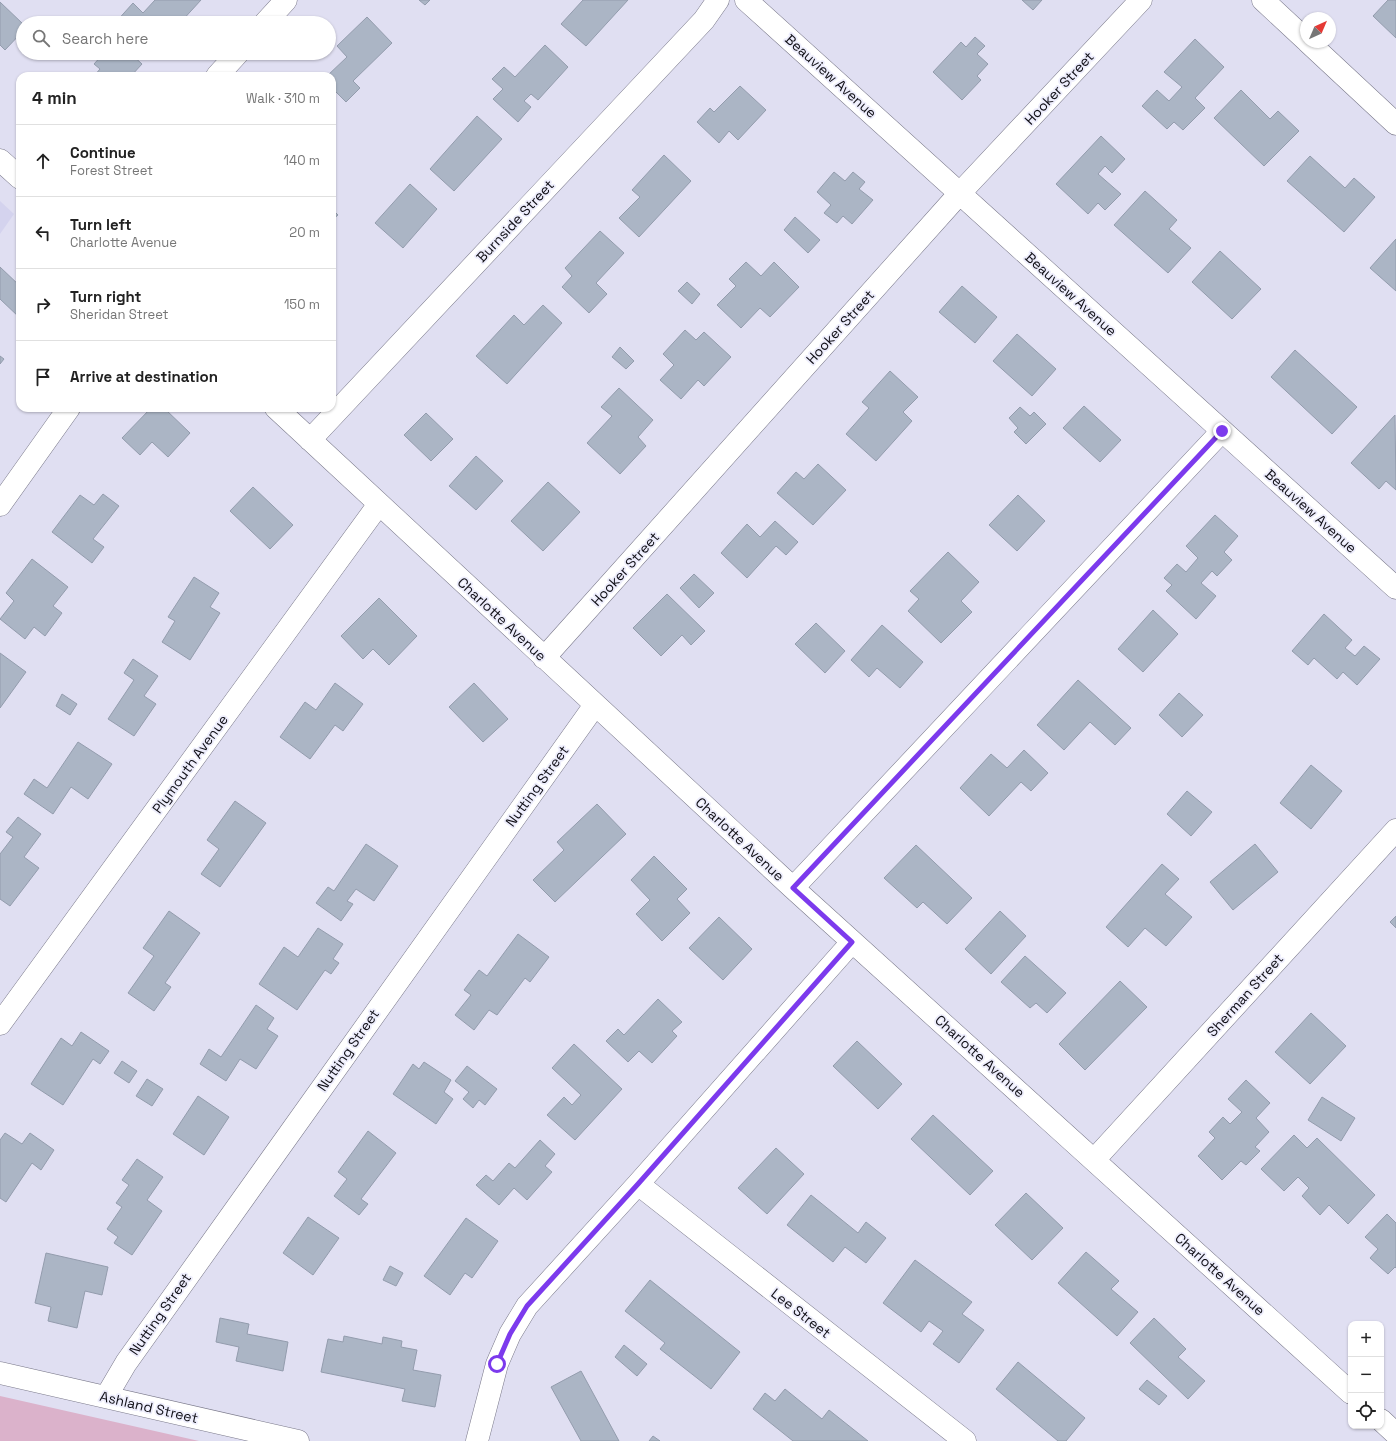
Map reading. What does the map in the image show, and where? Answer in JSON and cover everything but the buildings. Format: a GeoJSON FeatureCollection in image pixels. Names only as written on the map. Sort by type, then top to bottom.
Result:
{"type":"FeatureCollection","features":[{"type":"Feature","properties":{"kind":"street"},"geometry":{"type":"LineString","coordinates":[[271,16],[286,0]]}},
{"type":"Feature","properties":{"kind":"street","name":"Burnside Street"},"geometry":{"type":"LineString","coordinates":[[310,440],[704,20],[718,0]]}},
{"type":"Feature","properties":{"kind":"street","name":"Beauview Avenue"},"geometry":{"type":"LineString","coordinates":[[746,0],[1396,588]]}},
{"type":"Feature","properties":{"kind":"street","name":"Hooker Street"},"geometry":{"type":"LineString","coordinates":[[544,658],[960,193],[1141,0]]}},
{"type":"Feature","properties":{"kind":"street"},"geometry":{"type":"LineString","coordinates":[[1263,0],[1300,34]]}},
{"type":"Feature","properties":{"kind":"street"},"geometry":{"type":"LineString","coordinates":[[1315,48],[1396,124]]}},
{"type":"Feature","properties":{"kind":"street"},"geometry":{"type":"LineString","coordinates":[[221,72],[232,60]]}},
{"type":"Feature","properties":{"kind":"street"},"geometry":{"type":"LineString","coordinates":[[0,160],[16,174]]}},
{"type":"Feature","properties":{"kind":"street"},"geometry":{"type":"LineString","coordinates":[[0,504],[66,412]]}},
{"type":"Feature","properties":{"kind":"street","name":"Charlotte Avenue"},"geometry":{"type":"LineString","coordinates":[[280,412],[793,888],[1348,1390]]}},
{"type":"Feature","properties":{"kind":"street"},"geometry":{"type":"LineString","coordinates":[[793,888],[1222,431]]}},
{"type":"Feature","properties":{"kind":"street","name":"Plymouth Avenue"},"geometry":{"type":"LineString","coordinates":[[0,1024],[379,504]]}},
{"type":"Feature","properties":{"kind":"street","name":"Nutting Street"},"geometry":{"type":"LineString","coordinates":[[106,1397],[126,1363],[595,705]]}},
{"type":"Feature","properties":{"kind":"street","name":"Sherman Street"},"geometry":{"type":"LineString","coordinates":[[1094,1160],[1396,830]]}},
{"type":"Feature","properties":{"kind":"street"},"geometry":{"type":"LineString","coordinates":[[477,1441],[497,1364],[510,1334],[527,1306],[638,1184],[852,942]]}},
{"type":"Feature","properties":{"kind":"street","name":"Lee Street"},"geometry":{"type":"LineString","coordinates":[[638,1184],[965,1441]]}},
{"type":"Feature","properties":{"kind":"street","name":"Ashland Street"},"geometry":{"type":"LineString","coordinates":[[0,1373],[298,1441]]}},
{"type":"Feature","properties":{"kind":"street"},"geometry":{"type":"LineString","coordinates":[[1384,1423],[1396,1434]]}},
{"type":"Feature","properties":{"kind":"shaded area"},"geometry":{"type":"Polygon","coordinates":[[[0,201],[14,214],[0,234],[0,201]]]}},
{"type":"Feature","properties":{"kind":"shaded area"},"geometry":{"type":"Polygon","coordinates":[[[0,1396],[199,1441],[0,1441],[0,1396]]]}},
{"type":"Feature","properties":{"kind":"route"},"geometry":{"type":"LineString","coordinates":[[497,1364],[510,1334],[527,1306],[638,1184],[852,942],[793,888],[1222,431]]}}]}
